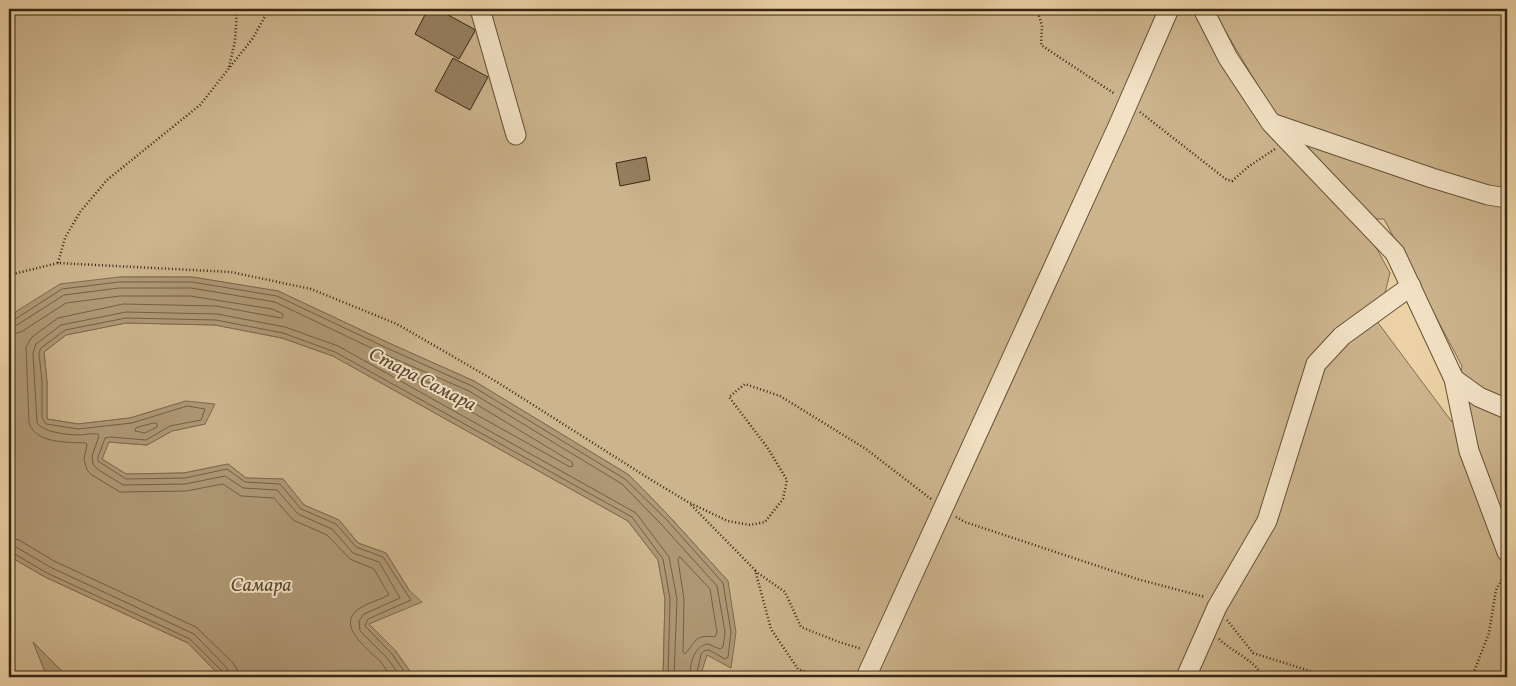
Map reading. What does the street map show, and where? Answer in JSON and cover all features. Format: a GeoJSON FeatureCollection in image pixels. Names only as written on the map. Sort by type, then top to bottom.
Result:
{"type":"FeatureCollection","features":[{"type":"Feature","properties":{"kind":"lane"},"geometry":{"type":"LineString","coordinates":[[480,9],[516,135]]}},
{"type":"Feature","properties":{"kind":"lane"},"geometry":{"type":"LineString","coordinates":[[866,677],[1169,9]]}},
{"type":"Feature","properties":{"kind":"lane"},"geometry":{"type":"LineString","coordinates":[[1203,9],[1228,58],[1270,123],[1395,252],[1454,380],[1469,451],[1507,552]]}},
{"type":"Feature","properties":{"kind":"lane"},"geometry":{"type":"LineString","coordinates":[[1270,123],[1432,178],[1488,195],[1507,198]]}},
{"type":"Feature","properties":{"kind":"lane"},"geometry":{"type":"LineString","coordinates":[[1186,677],[1217,607],[1266,521],[1316,364],[1342,336],[1411,286]]}},
{"type":"Feature","properties":{"kind":"lane"},"geometry":{"type":"LineString","coordinates":[[1454,380],[1479,397],[1507,409]]}},
{"type":"Feature","properties":{"kind":"path"},"geometry":{"type":"LineString","coordinates":[[229,68],[235,41],[237,9]]}},
{"type":"Feature","properties":{"kind":"path"},"geometry":{"type":"LineString","coordinates":[[58,263],[64,238],[80,212],[107,180],[200,105],[253,38],[269,9]]}},
{"type":"Feature","properties":{"kind":"path"},"geometry":{"type":"LineString","coordinates":[[1037,9],[1042,26],[1041,44],[1128,102],[1227,180],[1232,181],[1286,140]]}},
{"type":"Feature","properties":{"kind":"path"},"geometry":{"type":"LineString","coordinates":[[9,275],[58,263],[231,272],[311,289],[397,324],[498,382],[688,502],[728,521],[750,525],[765,522],[783,499],[787,480],[767,447],[729,397],[745,384],[780,396],[866,449],[943,508],[965,522],[1137,579],[1210,599],[1253,653],[1329,677]]}},
{"type":"Feature","properties":{"kind":"path"},"geometry":{"type":"LineString","coordinates":[[688,502],[755,570],[785,592],[801,627],[863,649],[881,646]]}},
{"type":"Feature","properties":{"kind":"path"},"geometry":{"type":"LineString","coordinates":[[755,570],[771,629],[798,669],[819,677]]}},
{"type":"Feature","properties":{"kind":"path"},"geometry":{"type":"LineString","coordinates":[[1472,677],[1489,634],[1496,590],[1507,570]]}},
{"type":"Feature","properties":{"kind":"path"},"geometry":{"type":"LineString","coordinates":[[1219,631],[1219,639],[1246,658],[1264,677]]}},
{"type":"Feature","properties":{"kind":"shaded area"},"geometry":{"type":"Polygon","coordinates":[[[9,9],[1195,9],[1248,106],[1287,154],[1333,196],[1372,240],[1390,273],[1385,293],[1367,308],[1452,422],[1462,366],[1384,219],[1376,219],[1278,119],[1212,9],[1507,9],[1507,677],[700,677],[706,654],[731,668],[728,581],[629,475],[474,381],[278,291],[192,277],[119,277],[9,316],[9,9]]]}},
{"type":"Feature","properties":{"kind":"shaded area"},"geometry":{"type":"Polygon","coordinates":[[[126,323],[215,325],[282,338],[333,356],[628,521],[658,560],[665,599],[663,677],[414,677],[395,650],[369,624],[409,590],[386,553],[358,543],[339,520],[304,505],[283,479],[246,478],[228,464],[184,473],[126,474],[102,459],[108,442],[147,445],[172,431],[205,424],[186,401],[130,418],[78,424],[47,419],[47,382],[44,352],[66,335],[126,323]]]}},
{"type":"Feature","properties":{"kind":"shaded area"},"geometry":{"type":"Polygon","coordinates":[[[9,556],[45,577],[188,643],[221,677],[68,677],[34,643],[47,677],[9,677],[9,556]]]}},
{"type":"Feature","properties":{"kind":"water","name":"Самара"},"geometry":{"type":"Polygon","coordinates":[[[119,277],[192,277],[278,291],[474,381],[629,475],[728,581],[736,632],[731,668],[707,655],[700,677],[663,677],[665,599],[658,560],[628,521],[333,356],[282,338],[215,325],[126,323],[66,335],[44,352],[47,382],[47,419],[78,424],[130,418],[186,401],[215,404],[205,424],[172,431],[147,445],[109,442],[102,459],[126,474],[184,473],[228,464],[246,478],[283,479],[304,505],[339,520],[358,543],[386,553],[409,590],[422,602],[369,624],[395,650],[414,677],[221,677],[188,643],[45,577],[9,556],[9,316],[60,284],[119,277]]]}},
{"type":"Feature","properties":{"kind":"water"},"geometry":{"type":"Polygon","coordinates":[[[33,642],[68,677],[47,677],[33,642]]]}},
{"type":"Feature","properties":{"kind":"building"},"geometry":{"type":"Polygon","coordinates":[[[428,9],[437,9],[474,29],[475,31],[459,59],[415,34],[428,9]]]}},
{"type":"Feature","properties":{"kind":"building"},"geometry":{"type":"Polygon","coordinates":[[[453,58],[488,77],[470,110],[435,91],[453,58]]]}},
{"type":"Feature","properties":{"kind":"building"},"geometry":{"type":"Polygon","coordinates":[[[646,157],[650,180],[620,186],[616,163],[646,157]]]}},
{"type":"Feature","properties":{"kind":"water label","name":"Стара Самара"},"geometry":{"type":"Point","coordinates":[422,380]}}]}
